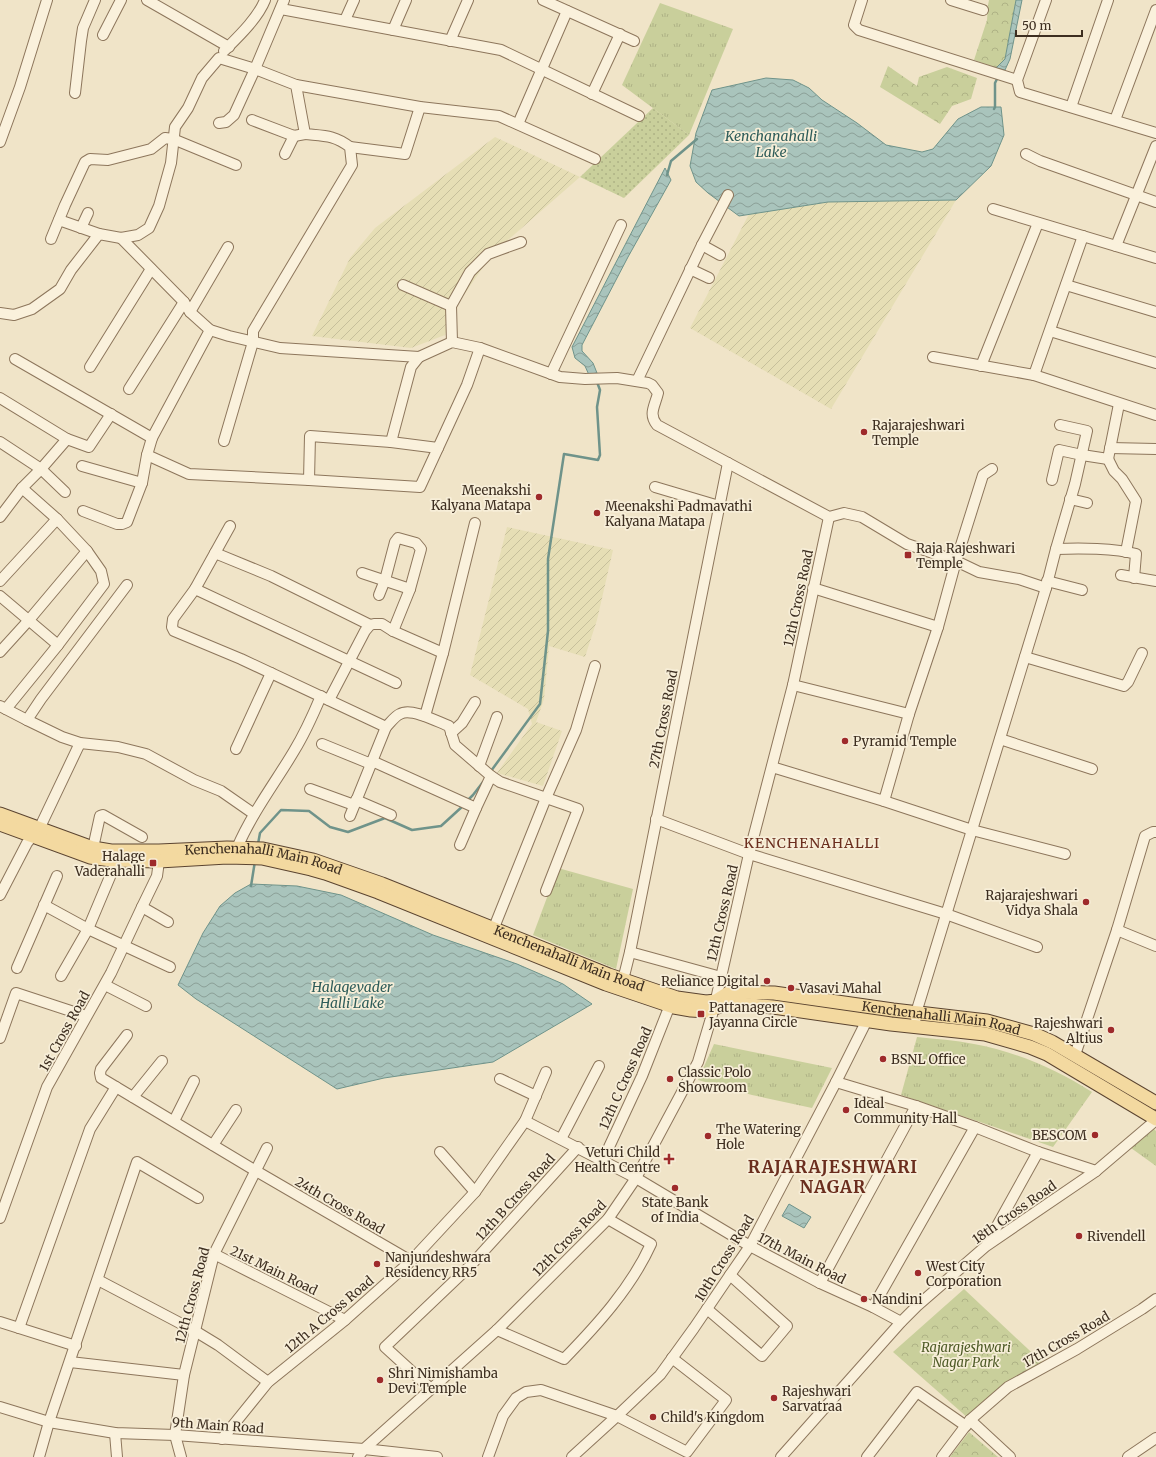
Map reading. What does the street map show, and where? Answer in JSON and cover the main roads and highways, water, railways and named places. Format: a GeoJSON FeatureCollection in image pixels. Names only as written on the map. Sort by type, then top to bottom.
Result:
{"type":"FeatureCollection","features":[{"type":"Feature","properties":{"kind":"main road","name":"Kenchenahalli Main Road"},"geometry":{"type":"LineString","coordinates":[[0,814],[90,857],[117,860],[159,861],[227,857],[252,852]]}},
{"type":"Feature","properties":{"kind":"main road","name":"Kenchenahalli Main Road"},"geometry":{"type":"LineString","coordinates":[[0,824],[93,848],[111,851],[252,852],[328,864],[492,933],[606,984],[670,1005],[698,1011],[706,1011],[730,992],[774,993],[916,1013],[987,1021],[1034,1034],[1052,1042],[1156,1103]]}},
{"type":"Feature","properties":{"kind":"main road","name":"Kenchenahalli Main Road"},"geometry":{"type":"LineString","coordinates":[[492,933],[677,998],[715,1004],[729,1003],[773,1006],[867,1020],[984,1034],[1030,1047],[1046,1054],[1156,1120]]}},
{"type":"Feature","properties":{"kind":"water"},"geometry":{"type":"Polygon","coordinates":[[[1016,0],[1022,0],[1010,59],[1005,70],[996,68],[1005,59],[1016,0]]]}},
{"type":"Feature","properties":{"kind":"water","name":"Kenchanahalli Lake"},"geometry":{"type":"Polygon","coordinates":[[[766,78],[793,80],[809,88],[822,100],[857,123],[886,145],[922,152],[933,149],[958,119],[981,107],[1001,107],[1004,135],[991,166],[956,200],[828,202],[739,216],[696,182],[690,166],[696,133],[712,90],[766,78]]]}},
{"type":"Feature","properties":{"kind":"water"},"geometry":{"type":"Polygon","coordinates":[[[665,168],[671,180],[628,257],[582,345],[582,351],[593,363],[597,373],[589,375],[585,366],[575,358],[572,347],[665,168]]]}},
{"type":"Feature","properties":{"kind":"water","name":"Halagevader Halli Lake"},"geometry":{"type":"Polygon","coordinates":[[[251,884],[297,886],[341,895],[433,935],[517,964],[563,984],[592,1004],[493,1062],[384,1078],[337,1089],[196,999],[178,985],[203,933],[220,906],[235,893],[251,884]]]}},
{"type":"Feature","properties":{"kind":"water"},"geometry":{"type":"Polygon","coordinates":[[[789,1204],[811,1217],[804,1228],[782,1216],[789,1204]]]}},
{"type":"Feature","properties":{"kind":"waterway"},"geometry":{"type":"LineString","coordinates":[[994,109],[995,83],[998,77]]}},
{"type":"Feature","properties":{"kind":"waterway"},"geometry":{"type":"LineString","coordinates":[[667,175],[671,161],[697,139]]}},
{"type":"Feature","properties":{"kind":"waterway"},"geometry":{"type":"LineString","coordinates":[[491,771],[540,704],[548,631],[548,559],[564,454],[598,460],[600,455],[597,407],[600,390],[597,382]]}},
{"type":"Feature","properties":{"kind":"waterway"},"geometry":{"type":"LineString","coordinates":[[467,801],[483,782]]}},
{"type":"Feature","properties":{"kind":"waterway"},"geometry":{"type":"LineString","coordinates":[[258,844],[260,833],[281,810],[309,811],[330,827],[348,832],[385,818],[412,830],[441,826],[464,805]]}},
{"type":"Feature","properties":{"kind":"waterway"},"geometry":{"type":"LineString","coordinates":[[251,886],[255,861]]}},
{"type":"Feature","properties":{"kind":"place","name":"Rajarajeshwari Temple"},"geometry":{"type":"Point","coordinates":[864,432]}},
{"type":"Feature","properties":{"kind":"place","name":"Meenakshi Kalyana Matapa"},"geometry":{"type":"Point","coordinates":[539,497]}},
{"type":"Feature","properties":{"kind":"place","name":"Meenakshi Padmavathi Kalyana Matapa"},"geometry":{"type":"Point","coordinates":[597,513]}},
{"type":"Feature","properties":{"kind":"place","name":"Raja Rajeshwari Temple"},"geometry":{"type":"Point","coordinates":[908,555]}},
{"type":"Feature","properties":{"kind":"place","name":"Pyramid Temple"},"geometry":{"type":"Point","coordinates":[845,741]}},
{"type":"Feature","properties":{"kind":"place","name":"Halage Vaderahalli"},"geometry":{"type":"Point","coordinates":[153,863]}},
{"type":"Feature","properties":{"kind":"place","name":"Rajarajeshwari Vidya Shala"},"geometry":{"type":"Point","coordinates":[1086,902]}},
{"type":"Feature","properties":{"kind":"place","name":"Reliance Digital"},"geometry":{"type":"Point","coordinates":[767,981]}},
{"type":"Feature","properties":{"kind":"place","name":"Vasavi Mahal"},"geometry":{"type":"Point","coordinates":[791,988]}},
{"type":"Feature","properties":{"kind":"place","name":"Pattanagere Jayanna Circle"},"geometry":{"type":"Point","coordinates":[701,1014]}},
{"type":"Feature","properties":{"kind":"place","name":"Rajeshwari Altius"},"geometry":{"type":"Point","coordinates":[1111,1030]}},
{"type":"Feature","properties":{"kind":"place","name":"BSNL Office"},"geometry":{"type":"Point","coordinates":[883,1059]}},
{"type":"Feature","properties":{"kind":"place","name":"Classic Polo Showroom"},"geometry":{"type":"Point","coordinates":[670,1079]}},
{"type":"Feature","properties":{"kind":"place","name":"Ideal Community Hall"},"geometry":{"type":"Point","coordinates":[846,1110]}},
{"type":"Feature","properties":{"kind":"place","name":"BESCOM"},"geometry":{"type":"Point","coordinates":[1095,1135]}},
{"type":"Feature","properties":{"kind":"place","name":"The Watering Hole"},"geometry":{"type":"Point","coordinates":[708,1136]}},
{"type":"Feature","properties":{"kind":"place","name":"Veturi Child Health Centre"},"geometry":{"type":"Point","coordinates":[669,1159]}},
{"type":"Feature","properties":{"kind":"place","name":"State Bank of India"},"geometry":{"type":"Point","coordinates":[675,1188]}},
{"type":"Feature","properties":{"kind":"place","name":"Rivendell"},"geometry":{"type":"Point","coordinates":[1079,1236]}},
{"type":"Feature","properties":{"kind":"place","name":"Nanjundeshwara Residency RR5"},"geometry":{"type":"Point","coordinates":[377,1264]}},
{"type":"Feature","properties":{"kind":"place","name":"West City Corporation"},"geometry":{"type":"Point","coordinates":[918,1273]}},
{"type":"Feature","properties":{"kind":"place","name":"Nandini"},"geometry":{"type":"Point","coordinates":[864,1299]}},
{"type":"Feature","properties":{"kind":"place","name":"Shri Nimishamba Devi Temple"},"geometry":{"type":"Point","coordinates":[380,1380]}},
{"type":"Feature","properties":{"kind":"place","name":"Rajeshwari Sarvatraa"},"geometry":{"type":"Point","coordinates":[774,1398]}},
{"type":"Feature","properties":{"kind":"place","name":"Child's Kingdom"},"geometry":{"type":"Point","coordinates":[653,1417]}},
{"type":"Feature","properties":{"kind":"district","name":"KENCHENAHALLI"},"geometry":{"type":"Point","coordinates":[812,843]}},
{"type":"Feature","properties":{"kind":"district","name":"RAJARAJESHWARI NAGAR"},"geometry":{"type":"Point","coordinates":[833,1177]}},
{"type":"Feature","properties":{"kind":"park label","name":"Rajarajeshwari Nagar Park"},"geometry":{"type":"Point","coordinates":[966,1354]}}]}
